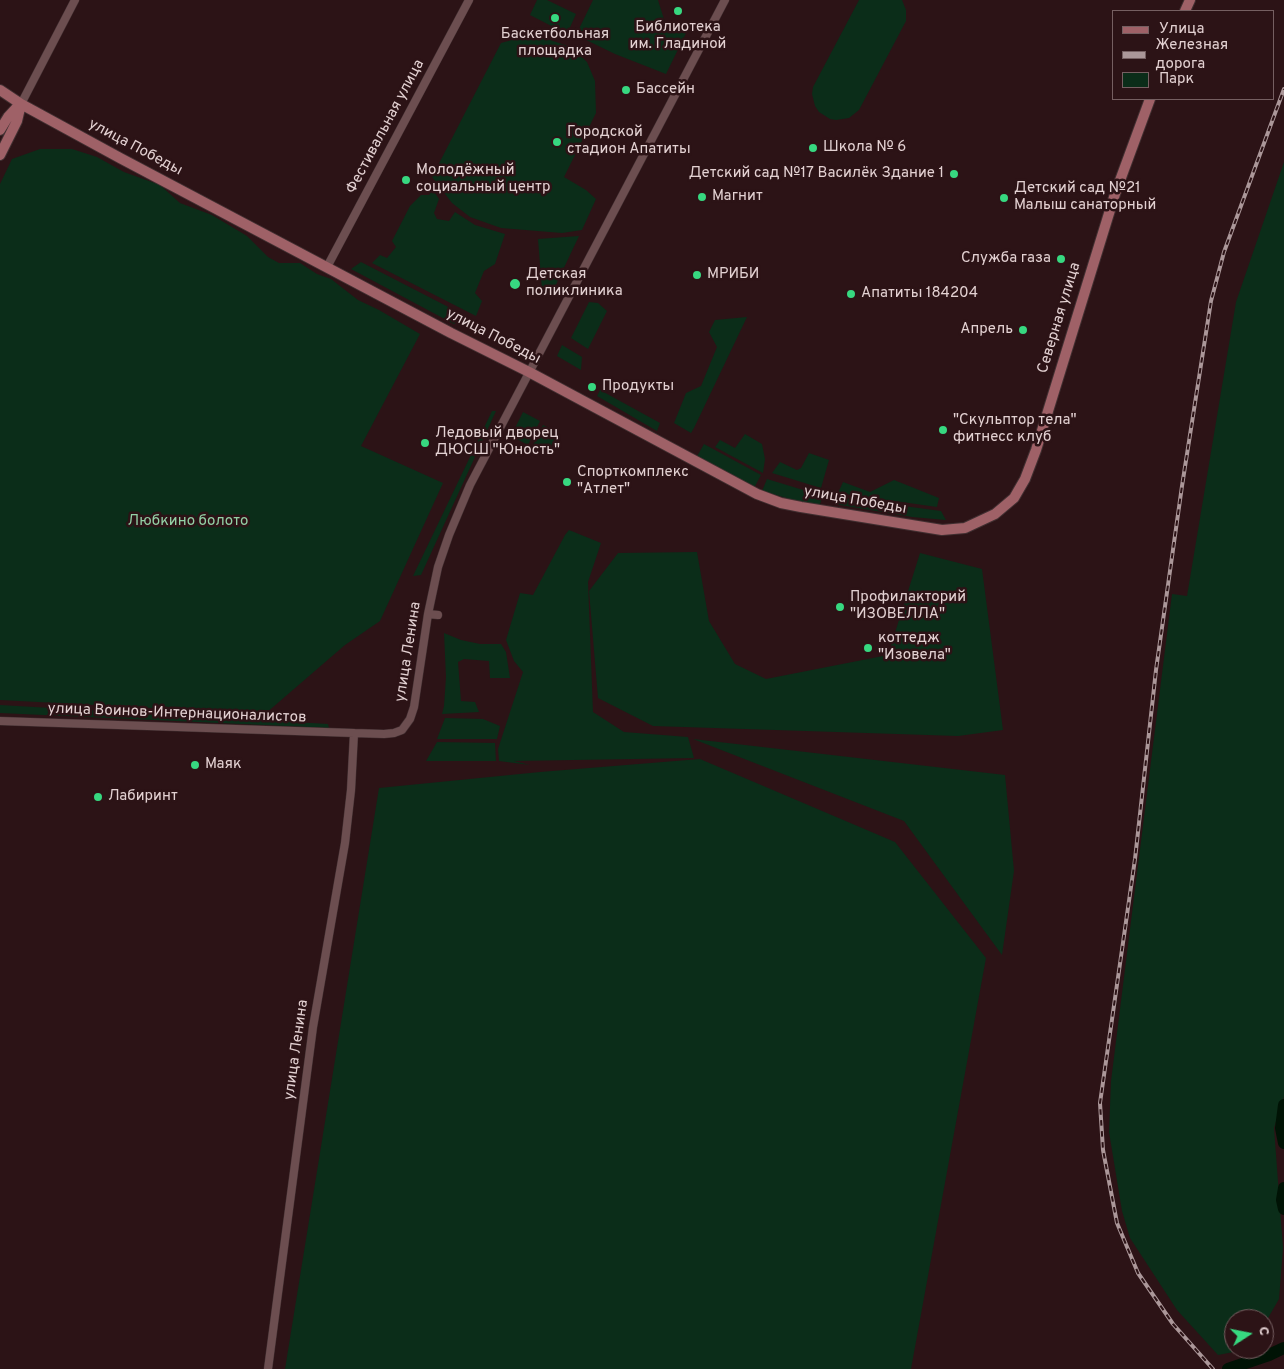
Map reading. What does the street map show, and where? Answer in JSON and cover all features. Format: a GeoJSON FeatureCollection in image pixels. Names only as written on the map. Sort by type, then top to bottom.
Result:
{"type":"FeatureCollection","features":[{"type":"Feature","properties":{"kind":"main road","name":"улица Победы"},"geometry":{"type":"LineString","coordinates":[[0,90],[21,104],[749,490],[781,503],[926,529],[955,530],[973,525]]}},
{"type":"Feature","properties":{"kind":"main road","name":"Северная улица"},"geometry":{"type":"LineString","coordinates":[[973,525],[995,514],[1004,507],[1014,498],[1025,479],[1036,450],[1115,194],[1150,100]]}},
{"type":"Feature","properties":{"kind":"main road"},"geometry":{"type":"LineString","coordinates":[[0,130],[8,117],[21,104]]}},
{"type":"Feature","properties":{"kind":"main road"},"geometry":{"type":"LineString","coordinates":[[0,155],[17,121],[21,104]]}},
{"type":"Feature","properties":{"kind":"street"},"geometry":{"type":"LineString","coordinates":[[21,104],[75,0]]}},
{"type":"Feature","properties":{"kind":"street","name":"Фестивальная улица"},"geometry":{"type":"LineString","coordinates":[[327,267],[469,0]]}},
{"type":"Feature","properties":{"kind":"street","name":"улица Ленина"},"geometry":{"type":"LineString","coordinates":[[268,1369],[313,1027],[345,844],[351,790],[354,733],[394,733],[402,730],[410,719],[418,686],[428,614],[438,567],[470,485],[725,0]]}},
{"type":"Feature","properties":{"kind":"street"},"geometry":{"type":"LineString","coordinates":[[428,614],[438,615]]}},
{"type":"Feature","properties":{"kind":"street","name":"улица Воинов-Интернационалистов"},"geometry":{"type":"LineString","coordinates":[[0,721],[354,733]]}},
{"type":"Feature","properties":{"kind":"green space","name":"Баскетбольная площадка"},"geometry":{"type":"Polygon","coordinates":[[[537,0],[547,0],[576,14],[567,34],[530,15],[537,0]]]}},
{"type":"Feature","properties":{"kind":"green space"},"geometry":{"type":"Polygon","coordinates":[[[593,0],[658,0],[667,29],[692,21],[666,74],[615,54],[576,35],[593,0]]]}},
{"type":"Feature","properties":{"kind":"green space"},"geometry":{"type":"Polygon","coordinates":[[[859,0],[902,0],[906,10],[906,21],[859,110],[849,118],[830,119],[819,112],[815,106],[812,94],[813,87],[859,0]]]}},
{"type":"Feature","properties":{"kind":"green space"},"geometry":{"type":"Polygon","coordinates":[[[523,37],[547,39],[571,47],[587,62],[595,81],[596,113],[564,177],[586,190],[596,199],[582,230],[562,233],[501,228],[470,217],[452,203],[432,177],[501,43],[523,37]]]}},
{"type":"Feature","properties":{"kind":"green space","name":"Любкино болото"},"geometry":{"type":"Polygon","coordinates":[[[40,149],[72,149],[97,157],[124,172],[160,185],[180,203],[212,215],[247,236],[268,257],[279,263],[300,263],[317,274],[331,279],[358,300],[420,334],[361,446],[443,483],[380,621],[345,645],[265,714],[0,700],[0,184],[12,159],[40,149]]]}},
{"type":"Feature","properties":{"kind":"green space"},"geometry":{"type":"Polygon","coordinates":[[[1284,162],[1284,1097],[1274,1128],[1283,1248],[1279,1299],[1273,1309],[1224,1309],[1224,1354],[1218,1355],[1177,1310],[1130,1238],[1122,1211],[1109,1132],[1111,1081],[1172,594],[1187,596],[1236,302],[1284,162]]]}},
{"type":"Feature","properties":{"kind":"green space"},"geometry":{"type":"Polygon","coordinates":[[[433,190],[439,199],[434,213],[437,219],[449,221],[455,212],[475,225],[505,234],[495,264],[484,271],[475,293],[482,301],[476,316],[372,263],[380,255],[387,258],[396,247],[392,241],[410,206],[421,195],[429,195],[433,190]]]}},
{"type":"Feature","properties":{"kind":"green space"},"geometry":{"type":"Polygon","coordinates":[[[579,236],[552,293],[542,290],[538,239],[579,236]]]}},
{"type":"Feature","properties":{"kind":"green space"},"geometry":{"type":"Polygon","coordinates":[[[361,262],[460,313],[462,317],[454,324],[351,269],[361,262]]]}},
{"type":"Feature","properties":{"kind":"green space"},"geometry":{"type":"Polygon","coordinates":[[[589,302],[598,303],[607,311],[588,349],[571,338],[589,302]]]}},
{"type":"Feature","properties":{"kind":"green space"},"geometry":{"type":"Polygon","coordinates":[[[747,317],[691,433],[674,423],[686,393],[701,386],[717,347],[709,332],[715,320],[747,317]]]}},
{"type":"Feature","properties":{"kind":"green space"},"geometry":{"type":"Polygon","coordinates":[[[562,345],[582,357],[581,370],[557,356],[562,345]]]}},
{"type":"Feature","properties":{"kind":"green space"},"geometry":{"type":"Polygon","coordinates":[[[600,390],[660,423],[657,431],[597,396],[600,390]]]}},
{"type":"Feature","properties":{"kind":"green space"},"geometry":{"type":"Polygon","coordinates":[[[492,411],[496,411],[421,575],[413,576],[492,411]]]}},
{"type":"Feature","properties":{"kind":"green space"},"geometry":{"type":"Polygon","coordinates":[[[523,412],[540,421],[528,445],[511,436],[523,412]]]}},
{"type":"Feature","properties":{"kind":"green space"},"geometry":{"type":"Polygon","coordinates":[[[543,425],[558,432],[546,456],[531,449],[543,425]]]}},
{"type":"Feature","properties":{"kind":"green space"},"geometry":{"type":"Polygon","coordinates":[[[745,434],[762,444],[765,459],[763,473],[715,447],[720,440],[735,448],[745,434]]]}},
{"type":"Feature","properties":{"kind":"green space"},"geometry":{"type":"Polygon","coordinates":[[[704,444],[761,475],[754,488],[696,458],[704,444]]]}},
{"type":"Feature","properties":{"kind":"green space"},"geometry":{"type":"Polygon","coordinates":[[[809,453],[829,460],[821,488],[772,473],[780,462],[797,470],[801,468],[809,453]]]}},
{"type":"Feature","properties":{"kind":"green space"},"geometry":{"type":"Polygon","coordinates":[[[767,479],[823,496],[819,507],[762,491],[767,479]]]}},
{"type":"Feature","properties":{"kind":"green space"},"geometry":{"type":"Polygon","coordinates":[[[894,480],[939,498],[937,507],[838,493],[843,482],[870,492],[894,480]]]}},
{"type":"Feature","properties":{"kind":"green space"},"geometry":{"type":"Polygon","coordinates":[[[837,497],[941,511],[946,520],[912,517],[834,504],[837,497]]]}},
{"type":"Feature","properties":{"kind":"green space"},"geometry":{"type":"Polygon","coordinates":[[[569,530],[601,543],[588,582],[593,712],[624,732],[688,737],[694,758],[514,761],[530,765],[499,761],[498,749],[523,672],[514,661],[506,640],[520,593],[533,595],[569,530]]]}},
{"type":"Feature","properties":{"kind":"green space"},"geometry":{"type":"Polygon","coordinates":[[[697,552],[709,621],[735,664],[766,679],[888,655],[920,553],[982,569],[1003,730],[958,736],[653,726],[598,698],[589,591],[618,553],[697,552]]]}},
{"type":"Feature","properties":{"kind":"green space"},"geometry":{"type":"Polygon","coordinates":[[[444,633],[461,640],[480,644],[501,644],[506,652],[510,678],[490,678],[489,661],[464,659],[458,662],[461,701],[475,702],[479,712],[442,714],[446,677],[444,633]]]}},
{"type":"Feature","properties":{"kind":"green space"},"geometry":{"type":"Polygon","coordinates":[[[0,705],[328,724],[329,728],[0,713],[0,705]]]}},
{"type":"Feature","properties":{"kind":"green space"},"geometry":{"type":"Polygon","coordinates":[[[445,718],[483,719],[500,726],[497,739],[437,739],[445,718]]]}},
{"type":"Feature","properties":{"kind":"green space"},"geometry":{"type":"Polygon","coordinates":[[[693,739],[1005,775],[1014,871],[1002,955],[904,821],[693,739]]]}},
{"type":"Feature","properties":{"kind":"green space"},"geometry":{"type":"Polygon","coordinates":[[[437,742],[495,743],[496,761],[426,761],[437,742]]]}},
{"type":"Feature","properties":{"kind":"green space"},"geometry":{"type":"Polygon","coordinates":[[[700,759],[895,842],[986,958],[911,1369],[285,1369],[379,788],[700,759]]]}},
{"type":"Feature","properties":{"kind":"waterway"},"geometry":{"type":"LineString","coordinates":[[1284,1105],[1281,1128],[1284,1143]]}},
{"type":"Feature","properties":{"kind":"waterway"},"geometry":{"type":"LineString","coordinates":[[1284,1188],[1282,1200],[1284,1209]]}},
{"type":"Feature","properties":{"kind":"waterway"},"geometry":{"type":"LineString","coordinates":[[1228,1369],[1284,1348]]}},
{"type":"Feature","properties":{"kind":"railway"},"geometry":{"type":"LineString","coordinates":[[1213,1369],[1173,1324],[1138,1273],[1117,1223],[1103,1150],[1100,1103],[1135,859],[1156,670],[1211,301],[1224,252],[1284,89]]}},
{"type":"Feature","properties":{"kind":"place","name":"Библиотека им. Гладиной"},"geometry":{"type":"Point","coordinates":[678,11]}},
{"type":"Feature","properties":{"kind":"place","name":"Баскетбольная площадка"},"geometry":{"type":"Point","coordinates":[555,18]}},
{"type":"Feature","properties":{"kind":"place","name":"Бассейн"},"geometry":{"type":"Point","coordinates":[626,90]}},
{"type":"Feature","properties":{"kind":"place","name":"Городской стадион Апатиты"},"geometry":{"type":"Point","coordinates":[557,142]}},
{"type":"Feature","properties":{"kind":"place","name":"Школа № 6"},"geometry":{"type":"Point","coordinates":[813,148]}},
{"type":"Feature","properties":{"kind":"place","name":"Детский сад №17 Василёк Здание 1"},"geometry":{"type":"Point","coordinates":[954,174]}},
{"type":"Feature","properties":{"kind":"place","name":"Молодёжный социальный центр"},"geometry":{"type":"Point","coordinates":[406,180]}},
{"type":"Feature","properties":{"kind":"place","name":"Магнит"},"geometry":{"type":"Point","coordinates":[702,197]}},
{"type":"Feature","properties":{"kind":"place","name":"Детский сад №21 Малыш санаторный"},"geometry":{"type":"Point","coordinates":[1004,198]}},
{"type":"Feature","properties":{"kind":"place","name":"Служба газа"},"geometry":{"type":"Point","coordinates":[1061,259]}},
{"type":"Feature","properties":{"kind":"place","name":"МРИБИ"},"geometry":{"type":"Point","coordinates":[697,275]}},
{"type":"Feature","properties":{"kind":"place","name":"Детская поликлиника"},"geometry":{"type":"Point","coordinates":[515,284]}},
{"type":"Feature","properties":{"kind":"place","name":"Апатиты 184204"},"geometry":{"type":"Point","coordinates":[851,294]}},
{"type":"Feature","properties":{"kind":"place","name":"Апрель"},"geometry":{"type":"Point","coordinates":[1023,330]}},
{"type":"Feature","properties":{"kind":"place","name":"Продукты"},"geometry":{"type":"Point","coordinates":[592,387]}},
{"type":"Feature","properties":{"kind":"place","name":"\"Скульптор тела\" фитнесс клуб"},"geometry":{"type":"Point","coordinates":[943,430]}},
{"type":"Feature","properties":{"kind":"place","name":"Ледовый дворец ДЮСШ \"Юность\""},"geometry":{"type":"Point","coordinates":[425,443]}},
{"type":"Feature","properties":{"kind":"place","name":"Спорткомплекс \"Атлет\""},"geometry":{"type":"Point","coordinates":[567,482]}},
{"type":"Feature","properties":{"kind":"place","name":"Профилакторий \"ИЗОВЕЛЛА\""},"geometry":{"type":"Point","coordinates":[840,607]}},
{"type":"Feature","properties":{"kind":"place","name":"коттедж \"Изовела\""},"geometry":{"type":"Point","coordinates":[868,648]}},
{"type":"Feature","properties":{"kind":"place","name":"Маяк"},"geometry":{"type":"Point","coordinates":[195,765]}},
{"type":"Feature","properties":{"kind":"place","name":"Лабиринт"},"geometry":{"type":"Point","coordinates":[98,797]}}]}
